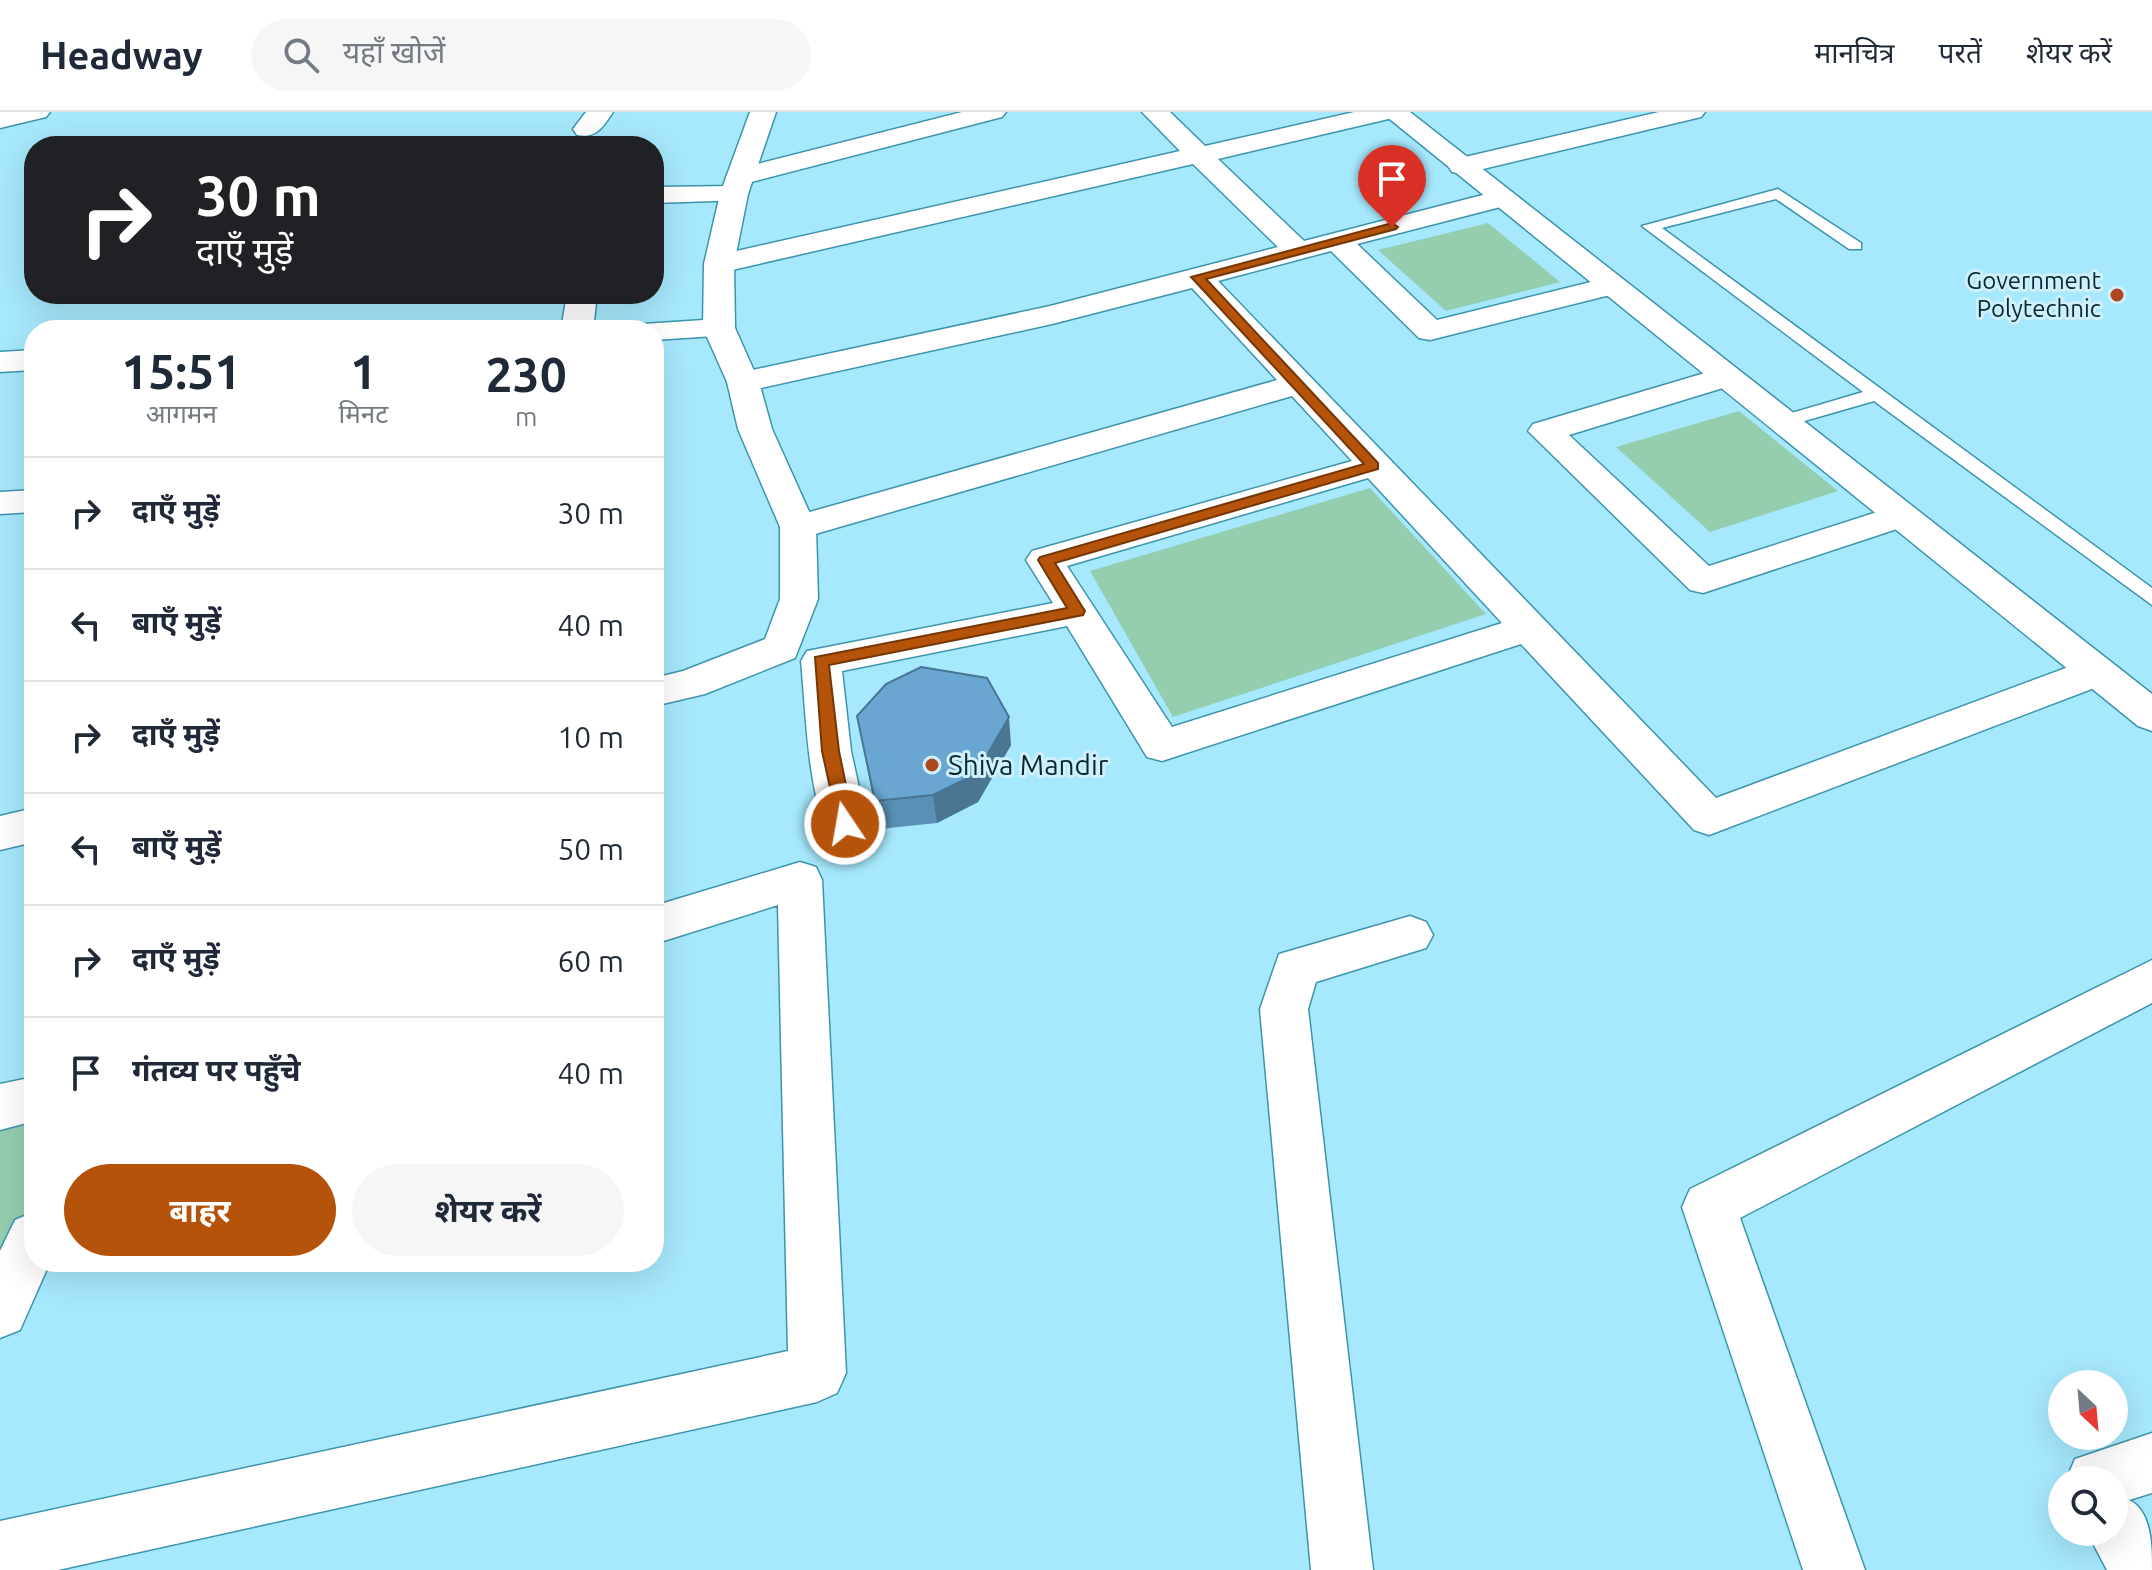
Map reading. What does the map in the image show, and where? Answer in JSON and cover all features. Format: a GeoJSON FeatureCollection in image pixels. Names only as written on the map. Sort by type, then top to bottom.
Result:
{"type":"FeatureCollection","features":[{"type":"Feature","properties":{"kind":"street"},"geometry":{"type":"LineString","coordinates":[[0,120],[37,112]]}},
{"type":"Feature","properties":{"kind":"street"},"geometry":{"type":"LineString","coordinates":[[664,690],[691,684],[781,648],[799,599],[798,527],[755,429],[743,382],[719,328],[719,264],[737,186],[763,112]]}},
{"type":"Feature","properties":{"kind":"street"},"geometry":{"type":"LineString","coordinates":[[664,194],[737,186],[993,112]]}},
{"type":"Feature","properties":{"kind":"street"},"geometry":{"type":"LineString","coordinates":[[1155,112],[1197,157],[1298,251]]}},
{"type":"Feature","properties":{"kind":"street"},"geometry":{"type":"LineString","coordinates":[[719,264],[1391,112],[2152,716]]}},
{"type":"Feature","properties":{"kind":"street"},"geometry":{"type":"LineString","coordinates":[[1462,166],[1692,112]]}},
{"type":"Feature","properties":{"kind":"street"},"geometry":{"type":"LineString","coordinates":[[743,382],[1052,315],[1502,198]]}},
{"type":"Feature","properties":{"kind":"street"},"geometry":{"type":"LineString","coordinates":[[1337,241],[1430,331],[1611,286]]}},
{"type":"Feature","properties":{"kind":"street"},"geometry":{"type":"LineString","coordinates":[[1198,277],[1373,466],[1709,818],[2096,672]]}},
{"type":"Feature","properties":{"kind":"street"},"geometry":{"type":"LineString","coordinates":[[664,331],[719,328]]}},
{"type":"Feature","properties":{"kind":"street"},"geometry":{"type":"LineString","coordinates":[[0,362],[24,361]]}},
{"type":"Feature","properties":{"kind":"street"},"geometry":{"type":"LineString","coordinates":[[1725,377],[1545,431],[1703,581],[1899,516]]}},
{"type":"Feature","properties":{"kind":"street"},"geometry":{"type":"LineString","coordinates":[[798,527],[1297,384]]}},
{"type":"Feature","properties":{"kind":"street"},"geometry":{"type":"LineString","coordinates":[[1373,466],[1045,560],[1162,746],[1528,628]]}},
{"type":"Feature","properties":{"kind":"street"},"geometry":{"type":"LineString","coordinates":[[0,503],[24,502]]}},
{"type":"Feature","properties":{"kind":"street"},"geometry":{"type":"LineString","coordinates":[[845,824],[830,751],[821,661],[1077,611]]}},
{"type":"Feature","properties":{"kind":"street"},"geometry":{"type":"LineString","coordinates":[[0,833],[24,827]]}},
{"type":"Feature","properties":{"kind":"street"},"geometry":{"type":"LineString","coordinates":[[0,1552],[817,1373],[800,880],[664,922]]}},
{"type":"Feature","properties":{"kind":"street"},"geometry":{"type":"LineString","coordinates":[[1342,1570],[1284,1009],[1296,968],[1410,935]]}},
{"type":"Feature","properties":{"kind":"street"},"geometry":{"type":"LineString","coordinates":[[1834,1570],[1709,1207],[2152,980]]}},
{"type":"Feature","properties":{"kind":"street"},"geometry":{"type":"LineString","coordinates":[[0,1107],[24,1101]]}},
{"type":"Feature","properties":{"kind":"street"},"geometry":{"type":"LineString","coordinates":[[0,1311],[24,1259]]}},
{"type":"Feature","properties":{"kind":"street"},"geometry":{"type":"LineString","coordinates":[[2128,1470],[2152,1463]]}},
{"type":"Feature","properties":{"kind":"street"},"geometry":{"type":"LineString","coordinates":[[2127,1546],[2142,1570]]}},
{"type":"Feature","properties":{"kind":"lane"},"geometry":{"type":"LineString","coordinates":[[1855,246],[1778,194],[1650,226],[2152,598]]}},
{"type":"Feature","properties":{"kind":"lane"},"geometry":{"type":"LineString","coordinates":[[1781,422],[1877,394]]}},
{"type":"Feature","properties":{"kind":"green space"},"geometry":{"type":"Polygon","coordinates":[[[1488,223],[1560,282],[1446,311],[1378,250],[1488,223]]]}},
{"type":"Feature","properties":{"kind":"green space"},"geometry":{"type":"Polygon","coordinates":[[[1739,411],[1838,491],[1710,532],[1616,447],[1739,411]]]}},
{"type":"Feature","properties":{"kind":"green space"},"geometry":{"type":"Polygon","coordinates":[[[1370,488],[1486,614],[1173,717],[1090,571],[1370,488]]]}},
{"type":"Feature","properties":{"kind":"green space"},"geometry":{"type":"Polygon","coordinates":[[[24,1116],[24,1219],[0,1269],[0,1122],[24,1116]]]}},
{"type":"Feature","properties":{"kind":"building","name":"Shiva Mandir"},"geometry":{"type":"Polygon","coordinates":[[[921,667],[987,678],[1009,717],[976,774],[933,795],[875,801],[857,716],[886,684],[921,667]]]}},
{"type":"Feature","properties":{"kind":"place","name":"Government Polytechnic"},"geometry":{"type":"Point","coordinates":[2117,295]}},
{"type":"Feature","properties":{"kind":"place","name":"Shiva Mandir"},"geometry":{"type":"Point","coordinates":[932,765]}},
{"type":"Feature","properties":{"kind":"route"},"geometry":{"type":"LineString","coordinates":[[845,824],[830,751],[821,661],[1077,611],[1045,560],[1373,466],[1198,277],[1392,227]]}}]}
